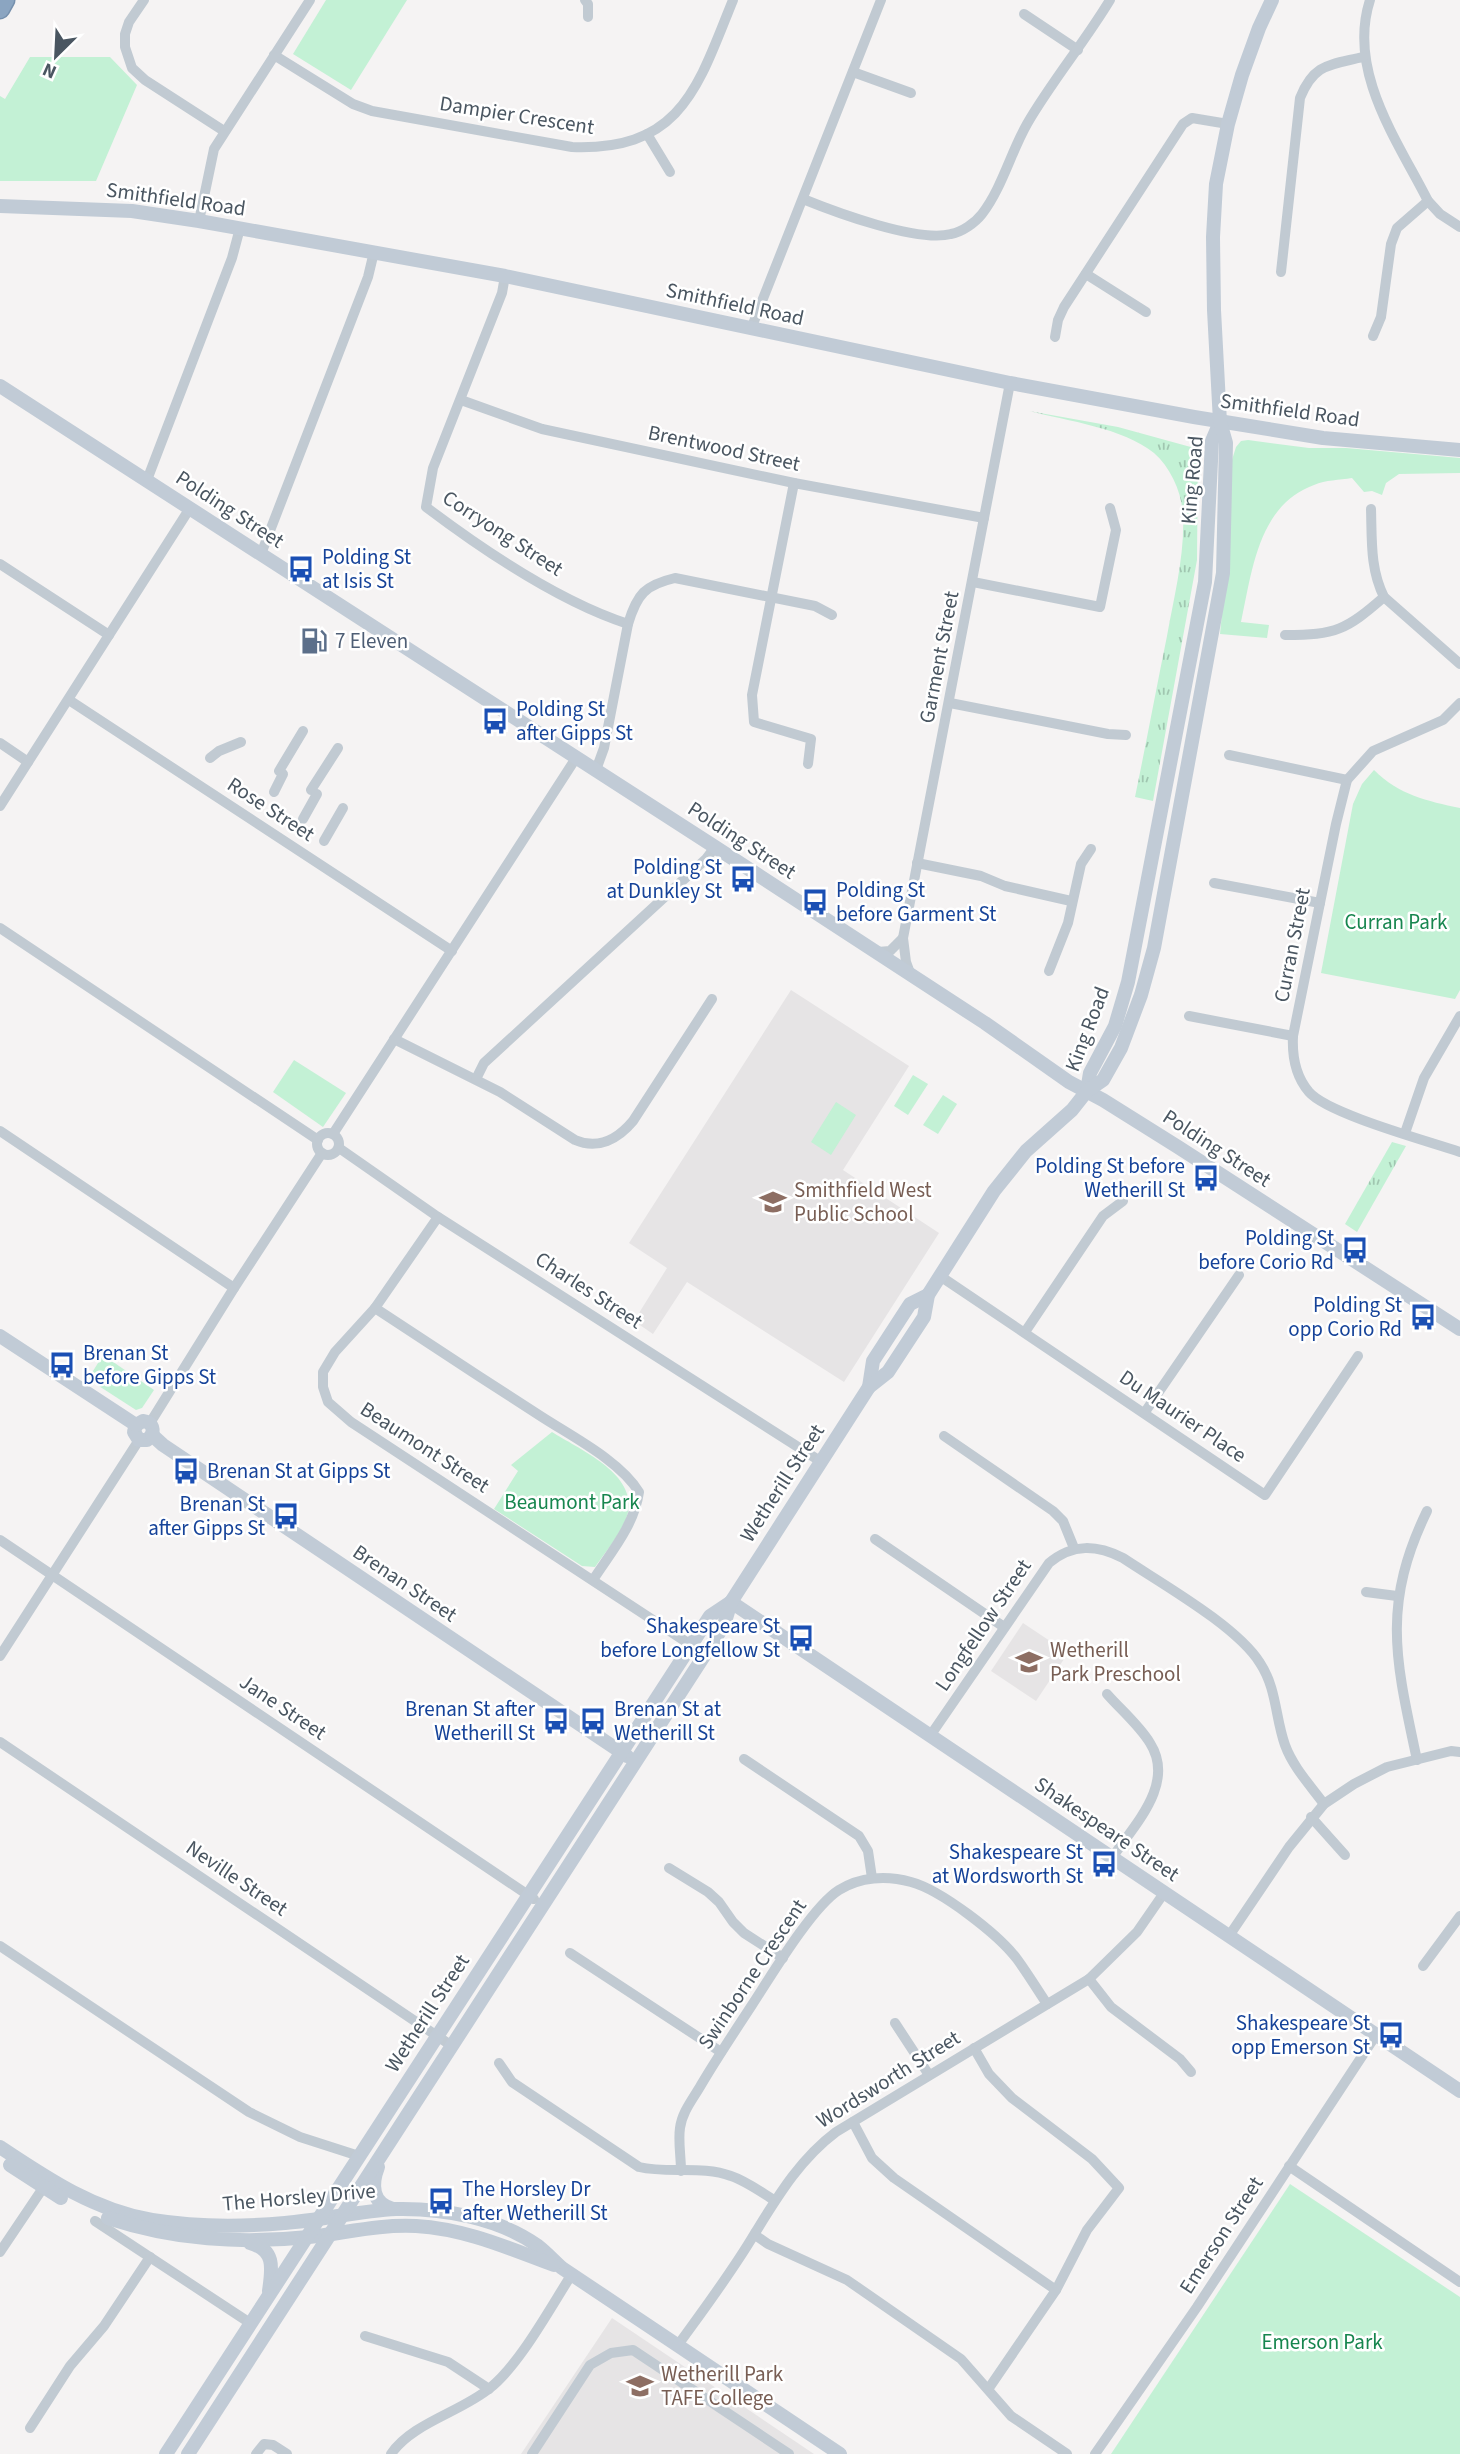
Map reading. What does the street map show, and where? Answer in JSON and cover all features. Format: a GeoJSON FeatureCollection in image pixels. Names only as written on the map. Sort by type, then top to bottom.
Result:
{"type":"FeatureCollection","features":[{"type":"Feature","properties":{"kind":"highway"},"geometry":{"type":"LineString","coordinates":[[0,9],[5,0]]}},
{"type":"Feature","properties":{"kind":"main road","name":"King Road"},"geometry":{"type":"LineString","coordinates":[[1087,1091],[1103,1080],[1121,1048],[1141,995],[1156,935],[1223,573],[1226,443],[1220,422],[1213,237],[1216,184],[1228,124],[1246,63],[1272,0]]}},
{"type":"Feature","properties":{"kind":"main road","name":"Smithfield Road"},"geometry":{"type":"LineString","coordinates":[[0,206],[132,211],[199,221],[505,276],[1010,383],[1220,422],[1323,438],[1460,450]]}},
{"type":"Feature","properties":{"kind":"main road","name":"Polding Street"},"geometry":{"type":"LineString","coordinates":[[0,386],[715,847],[985,1023],[1033,1058],[1178,1147],[1460,1329]]}},
{"type":"Feature","properties":{"kind":"main road","name":"Wetherill Street"},"geometry":{"type":"LineString","coordinates":[[188,2454],[724,1625],[731,1602],[869,1387],[873,1361],[910,1304],[928,1295],[1008,1172],[1026,1151],[1072,1110],[1087,1091]]}},
{"type":"Feature","properties":{"kind":"main road","name":"Brenan Street"},"geometry":{"type":"LineString","coordinates":[[0,1336],[637,1763]]}},
{"type":"Feature","properties":{"kind":"main road","name":"Wetherill Street"},"geometry":{"type":"LineString","coordinates":[[166,2454],[710,1616],[731,1602]]}},
{"type":"Feature","properties":{"kind":"main road","name":"Shakespeare Street"},"geometry":{"type":"LineString","coordinates":[[731,1602],[1460,2091]]}},
{"type":"Feature","properties":{"kind":"main road","name":"The Horsley Drive"},"geometry":{"type":"LineString","coordinates":[[0,2147],[75,2194],[100,2205],[138,2217],[177,2223],[221,2226],[288,2223],[395,2209],[441,2211],[485,2221],[538,2246],[567,2271],[840,2454]]}},
{"type":"Feature","properties":{"kind":"main road"},"geometry":{"type":"LineString","coordinates":[[384,2149],[375,2175],[374,2193],[381,2204],[395,2209]]}},
{"type":"Feature","properties":{"kind":"main road","name":"The Horsley Drive"},"geometry":{"type":"LineString","coordinates":[[0,2159],[43,2188],[82,2208],[134,2227],[188,2238],[240,2240],[307,2237],[392,2226],[437,2228],[499,2242],[567,2271]]}},
{"type":"Feature","properties":{"kind":"main road"},"geometry":{"type":"LineString","coordinates":[[240,2240],[261,2246],[269,2255],[269,2296]]}},
{"type":"Feature","properties":{"kind":"street"},"geometry":{"type":"LineString","coordinates":[[144,0],[129,22],[125,34],[127,57],[132,68],[145,80],[223,131]]}},
{"type":"Feature","properties":{"kind":"street"},"geometry":{"type":"LineString","coordinates":[[199,221],[214,149],[223,131],[310,0]]}},
{"type":"Feature","properties":{"kind":"street"},"geometry":{"type":"LineString","coordinates":[[585,0],[588,4],[588,17]]}},
{"type":"Feature","properties":{"kind":"street","name":"Dampier Crescent"},"geometry":{"type":"LineString","coordinates":[[274,55],[353,104],[372,111],[572,147],[599,148],[647,134],[670,119],[686,102],[700,81],[733,0]]}},
{"type":"Feature","properties":{"kind":"street"},"geometry":{"type":"LineString","coordinates":[[751,329],[881,0]]}},
{"type":"Feature","properties":{"kind":"street"},"geometry":{"type":"LineString","coordinates":[[803,199],[883,226],[927,236],[951,235],[967,227],[980,216],[990,201],[1029,121],[1110,0]]}},
{"type":"Feature","properties":{"kind":"street"},"geometry":{"type":"LineString","coordinates":[[1370,0],[1364,27],[1363,57],[1373,93],[1428,201],[1440,214],[1460,227]]}},
{"type":"Feature","properties":{"kind":"street"},"geometry":{"type":"LineString","coordinates":[[1024,14],[1078,50]]}},
{"type":"Feature","properties":{"kind":"street"},"geometry":{"type":"LineString","coordinates":[[1281,272],[1300,98],[1306,82],[1316,71],[1332,64],[1363,57]]}},
{"type":"Feature","properties":{"kind":"street"},"geometry":{"type":"LineString","coordinates":[[853,72],[911,93]]}},
{"type":"Feature","properties":{"kind":"street"},"geometry":{"type":"LineString","coordinates":[[1055,337],[1064,307],[1183,124],[1192,118],[1228,124]]}},
{"type":"Feature","properties":{"kind":"street"},"geometry":{"type":"LineString","coordinates":[[647,134],[670,172]]}},
{"type":"Feature","properties":{"kind":"street"},"geometry":{"type":"LineString","coordinates":[[1373,336],[1381,317],[1391,244],[1397,228],[1428,201]]}},
{"type":"Feature","properties":{"kind":"street"},"geometry":{"type":"LineString","coordinates":[[147,480],[232,258],[240,228]]}},
{"type":"Feature","properties":{"kind":"street"},"geometry":{"type":"LineString","coordinates":[[261,554],[363,290],[374,252]]}},
{"type":"Feature","properties":{"kind":"street"},"geometry":{"type":"LineString","coordinates":[[1086,274],[1146,312]]}},
{"type":"Feature","properties":{"kind":"street","name":"Corryong Street"},"geometry":{"type":"LineString","coordinates":[[505,276],[502,293],[433,468],[426,507],[538,582],[628,624]]}},
{"type":"Feature","properties":{"kind":"street","name":"Garment Street"},"geometry":{"type":"LineString","coordinates":[[911,975],[906,962],[904,938],[1010,383]]}},
{"type":"Feature","properties":{"kind":"street","name":"Brentwood Street"},"geometry":{"type":"LineString","coordinates":[[461,400],[542,429],[794,483],[984,518]]}},
{"type":"Feature","properties":{"kind":"street"},"geometry":{"type":"LineString","coordinates":[[794,483],[752,695],[754,722],[811,740],[808,764]]}},
{"type":"Feature","properties":{"kind":"street"},"geometry":{"type":"LineString","coordinates":[[0,806],[190,508]]}},
{"type":"Feature","properties":{"kind":"street"},"geometry":{"type":"LineString","coordinates":[[973,582],[1100,607],[1116,530],[1110,508]]}},
{"type":"Feature","properties":{"kind":"street"},"geometry":{"type":"LineString","coordinates":[[1371,509],[1372,561],[1377,583],[1384,597],[1460,664]]}},
{"type":"Feature","properties":{"kind":"street"},"geometry":{"type":"LineString","coordinates":[[0,564],[109,635]]}},
{"type":"Feature","properties":{"kind":"street"},"geometry":{"type":"LineString","coordinates":[[596,770],[604,748],[634,604],[641,593],[657,582],[675,578],[815,606],[832,615]]}},
{"type":"Feature","properties":{"kind":"street"},"geometry":{"type":"LineString","coordinates":[[1285,635],[1317,635],[1342,628],[1357,620],[1384,597]]}},
{"type":"Feature","properties":{"kind":"street","name":"Rose Street"},"geometry":{"type":"LineString","coordinates":[[69,700],[452,951]]}},
{"type":"Feature","properties":{"kind":"street","name":"Curran Street"},"geometry":{"type":"LineString","coordinates":[[1460,702],[1443,720],[1373,751],[1347,780],[1292,1050],[1296,1068],[1310,1094],[1319,1101],[1341,1112],[1460,1152]]}},
{"type":"Feature","properties":{"kind":"street"},"geometry":{"type":"LineString","coordinates":[[950,703],[1108,734],[1126,735]]}},
{"type":"Feature","properties":{"kind":"street"},"geometry":{"type":"LineString","coordinates":[[274,792],[281,772],[303,731]]}},
{"type":"Feature","properties":{"kind":"street"},"geometry":{"type":"LineString","coordinates":[[210,758],[241,742]]}},
{"type":"Feature","properties":{"kind":"street"},"geometry":{"type":"LineString","coordinates":[[0,744],[28,762]]}},
{"type":"Feature","properties":{"kind":"street"},"geometry":{"type":"LineString","coordinates":[[303,819],[338,748]]}},
{"type":"Feature","properties":{"kind":"street"},"geometry":{"type":"LineString","coordinates":[[1229,755],[1347,780]]}},
{"type":"Feature","properties":{"kind":"street"},"geometry":{"type":"LineString","coordinates":[[333,1134],[576,758]]}},
{"type":"Feature","properties":{"kind":"street"},"geometry":{"type":"LineString","coordinates":[[324,841],[342,808]]}},
{"type":"Feature","properties":{"kind":"street"},"geometry":{"type":"LineString","coordinates":[[475,1079],[484,1063],[706,859],[715,847]]}},
{"type":"Feature","properties":{"kind":"street"},"geometry":{"type":"LineString","coordinates":[[1049,971],[1068,923],[1081,864],[1091,849]]}},
{"type":"Feature","properties":{"kind":"street"},"geometry":{"type":"LineString","coordinates":[[917,863],[981,876],[1006,887],[1072,901]]}},
{"type":"Feature","properties":{"kind":"street"},"geometry":{"type":"LineString","coordinates":[[1214,883],[1320,903]]}},
{"type":"Feature","properties":{"kind":"street"},"geometry":{"type":"LineString","coordinates":[[0,928],[318,1140]]}},
{"type":"Feature","properties":{"kind":"street"},"geometry":{"type":"LineString","coordinates":[[876,952],[890,951],[904,938]]}},
{"type":"Feature","properties":{"kind":"street"},"geometry":{"type":"LineString","coordinates":[[394,1040],[475,1079],[586,1145],[609,1141],[619,1136],[633,1121],[712,999]]}},
{"type":"Feature","properties":{"kind":"street"},"geometry":{"type":"LineString","coordinates":[[1189,1016],[1293,1036]]}},
{"type":"Feature","properties":{"kind":"street"},"geometry":{"type":"LineString","coordinates":[[1405,1133],[1424,1078],[1460,1016]]}},
{"type":"Feature","properties":{"kind":"street"},"geometry":{"type":"LineString","coordinates":[[0,1131],[234,1288]]}},
{"type":"Feature","properties":{"kind":"street"},"geometry":{"type":"LineString","coordinates":[[333,1134],[339,1142],[339,1148],[331,1155],[322,1153],[318,1140],[323,1135],[333,1134]]}},
{"type":"Feature","properties":{"kind":"street","name":"Charles Street"},"geometry":{"type":"LineString","coordinates":[[339,1148],[438,1217],[820,1461]]}},
{"type":"Feature","properties":{"kind":"street"},"geometry":{"type":"LineString","coordinates":[[0,1656],[322,1153]]}},
{"type":"Feature","properties":{"kind":"street"},"geometry":{"type":"LineString","coordinates":[[1025,1332],[1103,1216],[1123,1201]]}},
{"type":"Feature","properties":{"kind":"street","name":"Beaumont Street"},"geometry":{"type":"LineString","coordinates":[[438,1217],[375,1308],[328,1361],[323,1379],[328,1402],[351,1422],[691,1645]]}},
{"type":"Feature","properties":{"kind":"street"},"geometry":{"type":"LineString","coordinates":[[1145,1412],[1239,1275]]}},
{"type":"Feature","properties":{"kind":"street","name":"Du Maurier Place"},"geometry":{"type":"LineString","coordinates":[[940,1276],[1265,1495],[1358,1356]]}},
{"type":"Feature","properties":{"kind":"street"},"geometry":{"type":"LineString","coordinates":[[375,1308],[575,1438],[633,1481],[639,1492],[636,1510],[593,1580]]}},
{"type":"Feature","properties":{"kind":"street"},"geometry":{"type":"LineString","coordinates":[[944,1436],[1053,1511],[1066,1527],[1074,1548],[1107,1550],[1124,1558],[1242,1640],[1260,1662],[1273,1687],[1286,1745],[1296,1766],[1324,1804]]}},
{"type":"Feature","properties":{"kind":"street"},"geometry":{"type":"LineString","coordinates":[[1417,1759],[1395,1649],[1397,1597],[1412,1541],[1427,1511]]}},
{"type":"Feature","properties":{"kind":"street"},"geometry":{"type":"LineString","coordinates":[[874,1539],[1004,1627]]}},
{"type":"Feature","properties":{"kind":"street","name":"Jane Street"},"geometry":{"type":"LineString","coordinates":[[0,1540],[544,1906]]}},
{"type":"Feature","properties":{"kind":"street","name":"Longfellow Street"},"geometry":{"type":"LineString","coordinates":[[930,1736],[1049,1563],[1060,1553],[1074,1548]]}},
{"type":"Feature","properties":{"kind":"street"},"geometry":{"type":"LineString","coordinates":[[1366,1592],[1397,1597]]}},
{"type":"Feature","properties":{"kind":"street"},"geometry":{"type":"LineString","coordinates":[[1107,1694],[1150,1742],[1159,1760],[1160,1778],[1154,1796],[1112,1858]]}},
{"type":"Feature","properties":{"kind":"street","name":"Neville Street"},"geometry":{"type":"LineString","coordinates":[[0,1742],[452,2046]]}},
{"type":"Feature","properties":{"kind":"street"},"geometry":{"type":"LineString","coordinates":[[1229,1936],[1311,1817],[1324,1804],[1354,1784],[1387,1768],[1451,1751],[1460,1752]]}},
{"type":"Feature","properties":{"kind":"street"},"geometry":{"type":"LineString","coordinates":[[744,1759],[859,1836],[868,1851],[873,1878]]}},
{"type":"Feature","properties":{"kind":"street"},"geometry":{"type":"LineString","coordinates":[[1311,1817],[1345,1855]]}},
{"type":"Feature","properties":{"kind":"street"},"geometry":{"type":"LineString","coordinates":[[669,1868],[708,1892],[744,1933],[783,1958]]}},
{"type":"Feature","properties":{"kind":"street","name":"Swinborne Crescent"},"geometry":{"type":"LineString","coordinates":[[681,2171],[679,2129],[684,2113],[783,1958],[823,1903],[854,1882],[873,1878],[911,1882],[929,1889],[997,1937],[1017,1959],[1047,2004]]}},
{"type":"Feature","properties":{"kind":"street","name":"Wordsworth Street"},"geometry":{"type":"LineString","coordinates":[[678,2345],[755,2235],[774,2200],[819,2144],[1089,1979],[1137,1932],[1164,1893]]}},
{"type":"Feature","properties":{"kind":"street"},"geometry":{"type":"LineString","coordinates":[[1423,1966],[1460,1916]]}},
{"type":"Feature","properties":{"kind":"street"},"geometry":{"type":"LineString","coordinates":[[0,1946],[248,2112],[300,2137],[359,2156]]}},
{"type":"Feature","properties":{"kind":"street"},"geometry":{"type":"LineString","coordinates":[[569,1952],[721,2052]]}},
{"type":"Feature","properties":{"kind":"street"},"geometry":{"type":"LineString","coordinates":[[1089,1979],[1111,2007],[1180,2059],[1191,2071]]}},
{"type":"Feature","properties":{"kind":"street"},"geometry":{"type":"LineString","coordinates":[[895,2023],[929,2075]]}},
{"type":"Feature","properties":{"kind":"street","name":"Emerson Street"},"geometry":{"type":"LineString","coordinates":[[1095,2454],[1198,2307],[1376,2035]]}},
{"type":"Feature","properties":{"kind":"street"},"geometry":{"type":"LineString","coordinates":[[974,2048],[989,2074],[1012,2098],[1091,2159],[1119,2188],[1087,2230],[1056,2290],[989,2388]]}},
{"type":"Feature","properties":{"kind":"street"},"geometry":{"type":"LineString","coordinates":[[499,2063],[512,2082],[639,2167],[656,2171],[716,2172],[732,2176],[774,2200]]}},
{"type":"Feature","properties":{"kind":"street"},"geometry":{"type":"LineString","coordinates":[[853,2122],[872,2158],[894,2178],[1056,2290]]}},
{"type":"Feature","properties":{"kind":"street"},"geometry":{"type":"LineString","coordinates":[[1289,2166],[1460,2281]]}},
{"type":"Feature","properties":{"kind":"street"},"geometry":{"type":"LineString","coordinates":[[0,2252],[43,2188]]}},
{"type":"Feature","properties":{"kind":"street"},"geometry":{"type":"LineString","coordinates":[[95,2221],[250,2323]]}},
{"type":"Feature","properties":{"kind":"street"},"geometry":{"type":"LineString","coordinates":[[755,2235],[768,2244],[847,2280],[961,2359],[1011,2416],[1068,2454]]}},
{"type":"Feature","properties":{"kind":"street"},"geometry":{"type":"LineString","coordinates":[[30,2428],[70,2366],[104,2326],[150,2257]]}},
{"type":"Feature","properties":{"kind":"street"},"geometry":{"type":"LineString","coordinates":[[391,2454],[411,2434],[489,2389],[513,2364],[567,2271]]}},
{"type":"Feature","properties":{"kind":"street"},"geometry":{"type":"LineString","coordinates":[[365,2336],[448,2362],[489,2389]]}},
{"type":"Feature","properties":{"kind":"street"},"geometry":{"type":"LineString","coordinates":[[532,2454],[590,2365],[611,2353],[633,2350],[789,2454]]}},
{"type":"Feature","properties":{"kind":"street"},"geometry":{"type":"LineString","coordinates":[[256,2454],[264,2444],[273,2445],[287,2454]]}},
{"type":"Feature","properties":{"kind":"shaded area","name":"Smithfield West Public School"},"geometry":{"type":"Polygon","coordinates":[[[791,990],[909,1066],[843,1170],[939,1233],[844,1382],[687,1282],[653,1334],[634,1321],[667,1268],[629,1243],[791,990]]]}},
{"type":"Feature","properties":{"kind":"shaded area","name":"Wetherill Park Preschool"},"geometry":{"type":"Polygon","coordinates":[[[1023,1623],[1068,1653],[1036,1701],[991,1671],[1023,1623]]]}},
{"type":"Feature","properties":{"kind":"shaded area","name":"Wetherill Park TAFE College"},"geometry":{"type":"Polygon","coordinates":[[[612,2318],[814,2454],[521,2454],[612,2318]]]}},
{"type":"Feature","properties":{"kind":"green space"},"geometry":{"type":"Polygon","coordinates":[[[326,0],[407,0],[351,90],[293,54],[326,0]]]}},
{"type":"Feature","properties":{"kind":"green space"},"geometry":{"type":"Polygon","coordinates":[[[30,57],[110,57],[137,85],[96,181],[0,181],[0,96],[5,99],[30,57]]]}},
{"type":"Feature","properties":{"kind":"green space"},"geometry":{"type":"Polygon","coordinates":[[[1029,411],[1118,427],[1198,449],[1197,560],[1153,801],[1135,797],[1181,560],[1183,515],[1178,490],[1160,459],[1141,444],[1111,431],[1029,411]]]}},
{"type":"Feature","properties":{"kind":"green space"},"geometry":{"type":"Polygon","coordinates":[[[1241,441],[1309,448],[1346,448],[1460,458],[1460,473],[1399,474],[1386,483],[1382,495],[1372,491],[1364,492],[1352,478],[1319,483],[1295,495],[1269,524],[1261,542],[1241,622],[1269,625],[1267,638],[1220,634],[1231,522],[1231,463],[1236,447],[1241,441]]]}},
{"type":"Feature","properties":{"kind":"green space","name":"Curran Park"},"geometry":{"type":"Polygon","coordinates":[[[1374,770],[1403,791],[1460,808],[1460,990],[1455,999],[1321,973],[1353,804],[1362,784],[1374,770]]]}},
{"type":"Feature","properties":{"kind":"green space"},"geometry":{"type":"Polygon","coordinates":[[[294,1060],[346,1093],[323,1127],[273,1092],[294,1060]]]}},
{"type":"Feature","properties":{"kind":"green space"},"geometry":{"type":"Polygon","coordinates":[[[913,1075],[928,1084],[908,1115],[894,1106],[913,1075]]]}},
{"type":"Feature","properties":{"kind":"green space"},"geometry":{"type":"Polygon","coordinates":[[[943,1095],[957,1104],[938,1134],[923,1125],[943,1095]]]}},
{"type":"Feature","properties":{"kind":"green space"},"geometry":{"type":"Polygon","coordinates":[[[836,1102],[856,1115],[831,1155],[811,1142],[836,1102]]]}},
{"type":"Feature","properties":{"kind":"green space"},"geometry":{"type":"Polygon","coordinates":[[[1392,1142],[1406,1146],[1357,1232],[1345,1224],[1392,1142]]]}},
{"type":"Feature","properties":{"kind":"green space"},"geometry":{"type":"Polygon","coordinates":[[[103,1355],[154,1390],[142,1408],[136,1410],[88,1379],[103,1355]]]}},
{"type":"Feature","properties":{"kind":"green space","name":"Beaumont Park"},"geometry":{"type":"Polygon","coordinates":[[[552,1432],[607,1467],[626,1491],[629,1505],[625,1521],[595,1567],[582,1566],[494,1509],[518,1471],[511,1465],[552,1432]]]}},
{"type":"Feature","properties":{"kind":"green space","name":"Emerson Park"},"geometry":{"type":"Polygon","coordinates":[[[1290,2184],[1460,2297],[1460,2454],[1111,2454],[1290,2184]]]}},
{"type":"Feature","properties":{"kind":"place","name":"Polding St at Isis St"},"geometry":{"type":"Point","coordinates":[301,569]}},
{"type":"Feature","properties":{"kind":"place","name":"7 Eleven"},"geometry":{"type":"Point","coordinates":[314,641]}},
{"type":"Feature","properties":{"kind":"place","name":"Polding St after Gipps St"},"geometry":{"type":"Point","coordinates":[495,721]}},
{"type":"Feature","properties":{"kind":"place","name":"Polding St at Dunkley St"},"geometry":{"type":"Point","coordinates":[743,879]}},
{"type":"Feature","properties":{"kind":"place","name":"Polding St before Garment St"},"geometry":{"type":"Point","coordinates":[815,902]}},
{"type":"Feature","properties":{"kind":"place","name":"Polding St before Wetherill St"},"geometry":{"type":"Point","coordinates":[1206,1178]}},
{"type":"Feature","properties":{"kind":"place","name":"Smithfield West Public School"},"geometry":{"type":"Point","coordinates":[773,1202]}},
{"type":"Feature","properties":{"kind":"place","name":"Polding St before Corio Rd"},"geometry":{"type":"Point","coordinates":[1355,1250]}},
{"type":"Feature","properties":{"kind":"place","name":"Polding St opp Corio Rd"},"geometry":{"type":"Point","coordinates":[1423,1317]}},
{"type":"Feature","properties":{"kind":"place","name":"Brenan St before Gipps St"},"geometry":{"type":"Point","coordinates":[62,1365]}},
{"type":"Feature","properties":{"kind":"place","name":"Brenan St at Gipps St"},"geometry":{"type":"Point","coordinates":[186,1471]}},
{"type":"Feature","properties":{"kind":"place","name":"Brenan St after Gipps St"},"geometry":{"type":"Point","coordinates":[286,1516]}},
{"type":"Feature","properties":{"kind":"place","name":"Shakespeare St before Longfellow St"},"geometry":{"type":"Point","coordinates":[801,1638]}},
{"type":"Feature","properties":{"kind":"place","name":"Wetherill Park Preschool"},"geometry":{"type":"Point","coordinates":[1029,1662]}},
{"type":"Feature","properties":{"kind":"place","name":"Brenan St after Wetherill St"},"geometry":{"type":"Point","coordinates":[556,1721]}},
{"type":"Feature","properties":{"kind":"place","name":"Brenan St at Wetherill St"},"geometry":{"type":"Point","coordinates":[593,1721]}},
{"type":"Feature","properties":{"kind":"place","name":"Shakespeare St at Wordsworth St"},"geometry":{"type":"Point","coordinates":[1104,1864]}},
{"type":"Feature","properties":{"kind":"place","name":"Shakespeare St opp Emerson St"},"geometry":{"type":"Point","coordinates":[1391,2035]}},
{"type":"Feature","properties":{"kind":"place","name":"The Horsley Dr after Wetherill St"},"geometry":{"type":"Point","coordinates":[441,2201]}},
{"type":"Feature","properties":{"kind":"place","name":"Wetherill Park TAFE College"},"geometry":{"type":"Point","coordinates":[640,2386]}}]}
